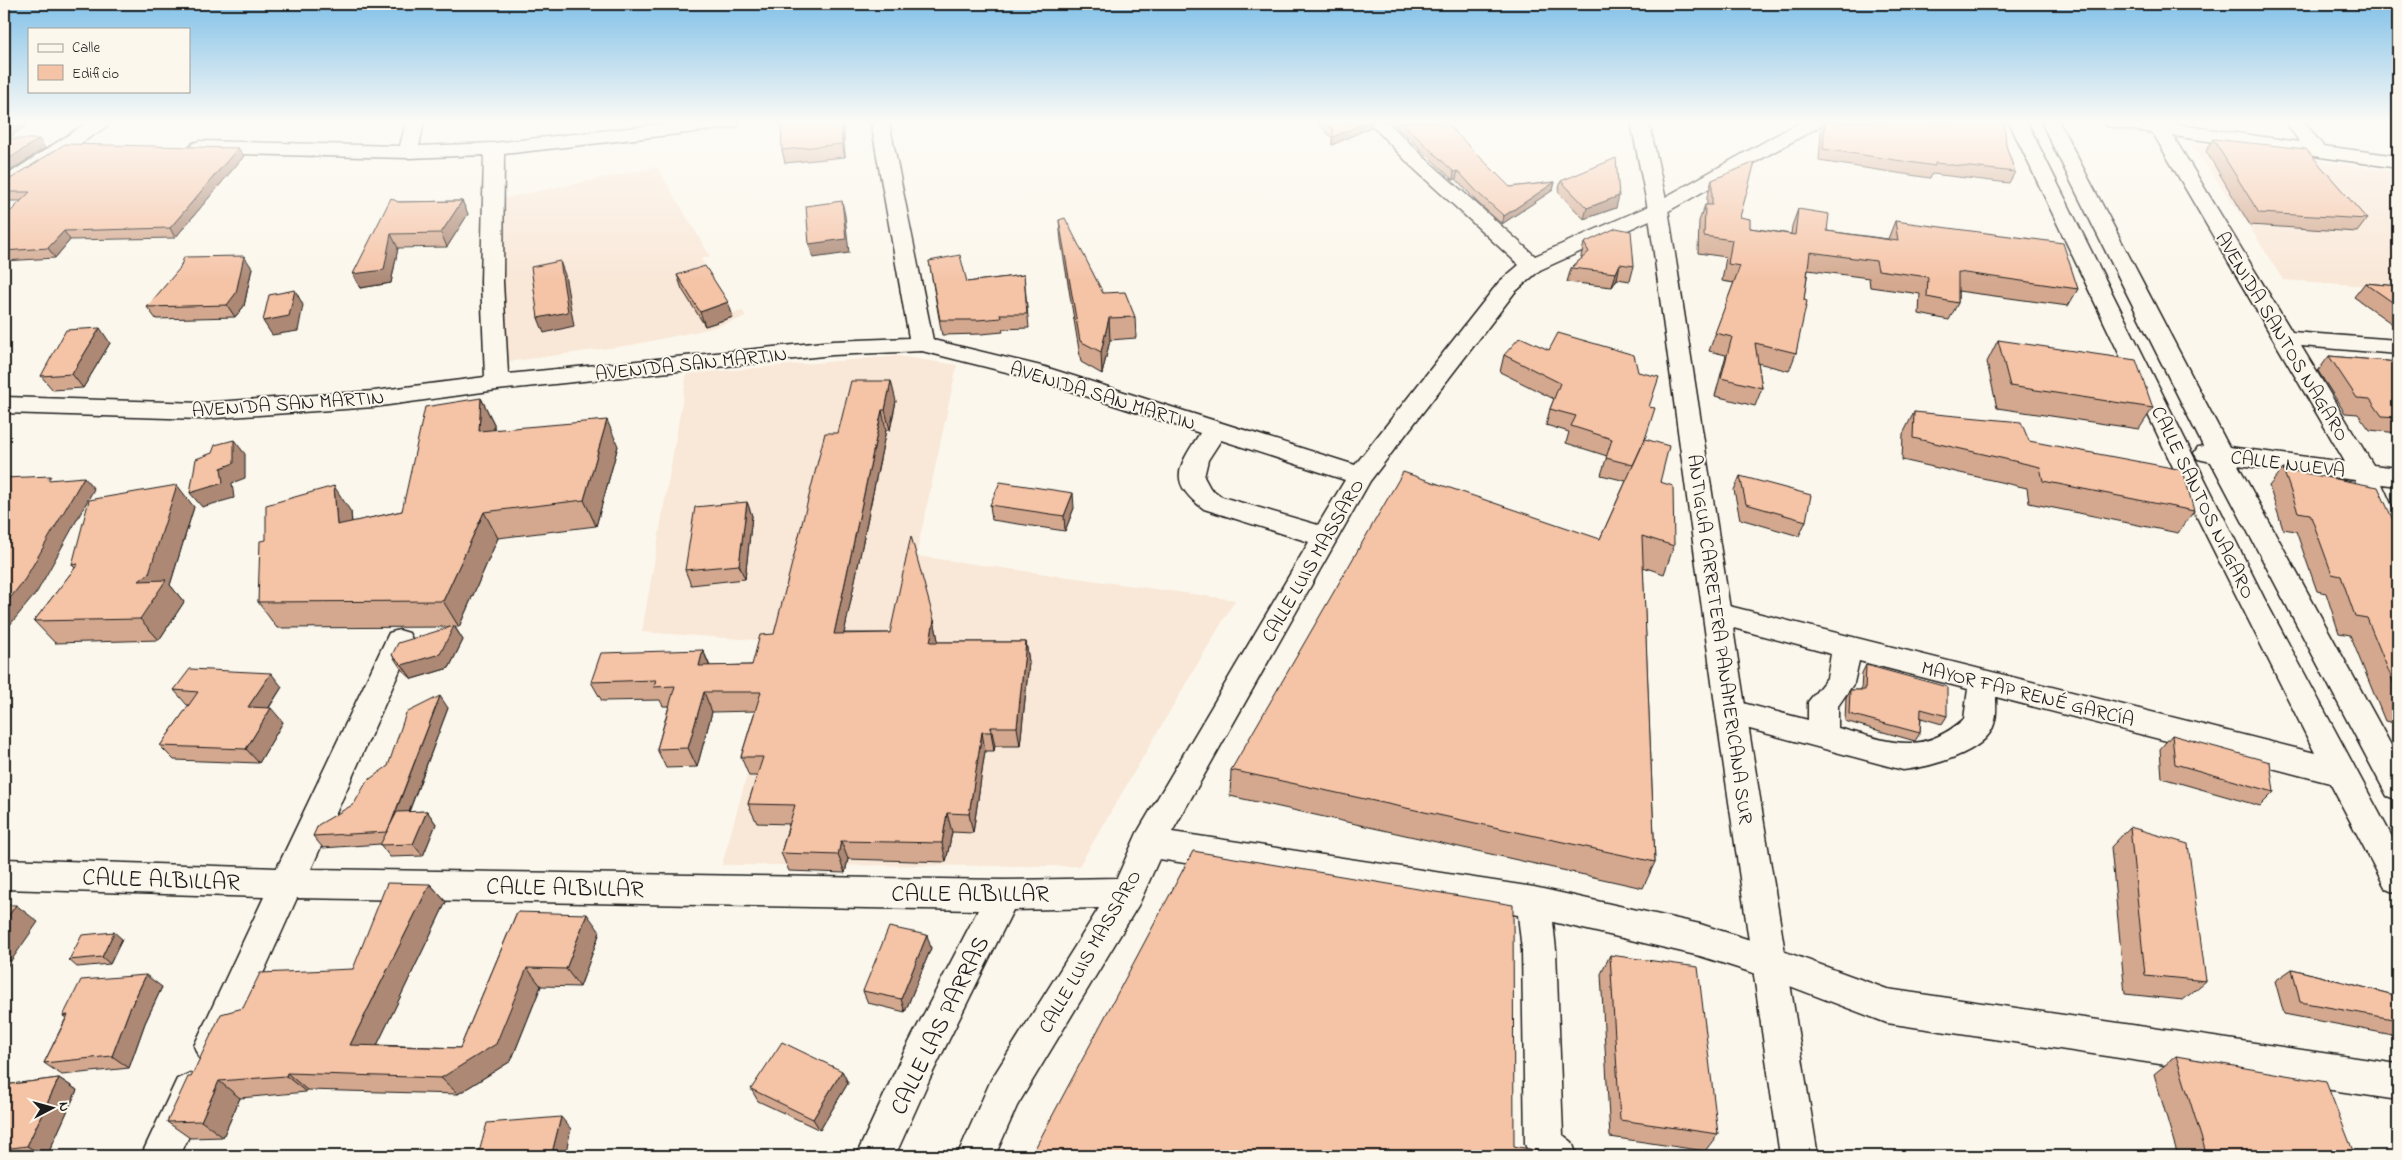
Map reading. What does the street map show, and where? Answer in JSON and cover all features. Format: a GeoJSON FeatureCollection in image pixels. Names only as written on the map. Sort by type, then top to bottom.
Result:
{"type":"FeatureCollection","features":[{"type":"Feature","properties":{"kind":"main road"},"geometry":{"type":"LineString","coordinates":[[4,186],[19,176]]}},
{"type":"Feature","properties":{"kind":"main road"},"geometry":{"type":"LineString","coordinates":[[494,176],[492,282],[497,383]]}},
{"type":"Feature","properties":{"kind":"main road"},"geometry":{"type":"LineString","coordinates":[[890,176],[922,344]]}},
{"type":"Feature","properties":{"kind":"main road"},"geometry":{"type":"LineString","coordinates":[[1434,176],[1532,265]]}},
{"type":"Feature","properties":{"kind":"main road","name":"ANTIGUA CARRETERA PANAMERICANA SUR"},"geometry":{"type":"LineString","coordinates":[[1651,176],[1658,209],[1731,712],[1799,1156]]}},
{"type":"Feature","properties":{"kind":"main road","name":"CALLE LUIS MASSARO"},"geometry":{"type":"LineString","coordinates":[[976,1156],[1004,1093],[1127,892],[1149,843],[1360,476],[1507,287],[1532,265],[1658,209],[1717,176]]}},
{"type":"Feature","properties":{"kind":"main road","name":"CALLE SANTOS NAGARO"},"geometry":{"type":"LineString","coordinates":[[2044,176],[2178,450],[2339,772],[2398,879]]}},
{"type":"Feature","properties":{"kind":"main road","name":"CALLE SANTOS NAGARO"},"geometry":{"type":"LineString","coordinates":[[2078,176],[2220,455],[2398,787]]}},
{"type":"Feature","properties":{"kind":"main road","name":"AVENIDA SANTOS NAGARO"},"geometry":{"type":"LineString","coordinates":[[2188,176],[2364,472],[2398,549]]}},
{"type":"Feature","properties":{"kind":"main road"},"geometry":{"type":"LineString","coordinates":[[2284,338],[2398,347]]}},
{"type":"Feature","properties":{"kind":"main road","name":"AVENIDA SAN MARTIN"},"geometry":{"type":"LineString","coordinates":[[4,405],[201,411],[374,398],[497,383],[833,348],[922,344],[1037,372],[1360,476]]}},
{"type":"Feature","properties":{"kind":"main road"},"geometry":{"type":"LineString","coordinates":[[1215,430],[1190,471],[1190,483],[1199,495],[1213,503],[1325,537]]}},
{"type":"Feature","properties":{"kind":"main road","name":"CALLE NUEVA"},"geometry":{"type":"LineString","coordinates":[[2178,450],[2398,477]]}},
{"type":"Feature","properties":{"kind":"main road","name":"MAYOR FAP RENÉ GARCÍA"},"geometry":{"type":"LineString","coordinates":[[1717,614],[2339,772]]}},
{"type":"Feature","properties":{"kind":"main road"},"geometry":{"type":"LineString","coordinates":[[160,1156],[289,883],[399,641]]}},
{"type":"Feature","properties":{"kind":"main road"},"geometry":{"type":"LineString","coordinates":[[1822,734],[1823,702],[1834,692],[1844,678],[1846,647]]}},
{"type":"Feature","properties":{"kind":"main road"},"geometry":{"type":"LineString","coordinates":[[1731,712],[1822,734],[1903,757],[1939,752],[1967,735],[1979,724],[1983,682]]}},
{"type":"Feature","properties":{"kind":"main road"},"geometry":{"type":"LineString","coordinates":[[1149,843],[1534,902],[1700,940],[1769,962],[1887,1006],[2398,1082]]}},
{"type":"Feature","properties":{"kind":"main road","name":"CALLE ALBILLAR"},"geometry":{"type":"LineString","coordinates":[[4,874],[289,883],[1003,895],[1127,892]]}},
{"type":"Feature","properties":{"kind":"main road","name":"CALLE LAS PARRAS"},"geometry":{"type":"LineString","coordinates":[[875,1156],[917,1065],[1003,895]]}},
{"type":"Feature","properties":{"kind":"main road"},"geometry":{"type":"LineString","coordinates":[[1534,902],[1539,950],[1544,1144],[1558,1156]]}},
{"type":"Feature","properties":{"kind":"shaded area"},"geometry":{"type":"Polygon","coordinates":[[[612,176],[662,176],[710,256],[701,259],[734,313],[743,311],[746,317],[708,329],[631,345],[506,362],[499,199],[612,176]]]}},
{"type":"Feature","properties":{"kind":"shaded area"},"geometry":{"type":"Polygon","coordinates":[[[2213,176],[2398,176],[2398,288],[2283,280],[2255,235],[2213,176]]]}},
{"type":"Feature","properties":{"kind":"shaded area"},"geometry":{"type":"Polygon","coordinates":[[[898,356],[957,365],[916,556],[1235,600],[1079,866],[722,865],[784,642],[642,632],[687,374],[898,356]]]}},
{"type":"Feature","properties":{"kind":"building"},"geometry":{"type":"Polygon","coordinates":[[[15,176],[214,176],[170,228],[64,231],[48,248],[4,251],[4,218],[30,192],[4,192],[4,183],[15,176]]]}},
{"type":"Feature","properties":{"kind":"building"},"geometry":{"type":"Polygon","coordinates":[[[1463,176],[1499,176],[1510,187],[1555,182],[1504,216],[1479,194],[1463,176]]]}},
{"type":"Feature","properties":{"kind":"building"},"geometry":{"type":"Polygon","coordinates":[[[1573,176],[1617,176],[1619,196],[1587,208],[1561,181],[1573,176]]]}},
{"type":"Feature","properties":{"kind":"building"},"geometry":{"type":"Polygon","coordinates":[[[1721,176],[1751,176],[1740,217],[1750,219],[1750,228],[1795,235],[1798,209],[1829,214],[1827,231],[1898,241],[1895,221],[2063,243],[2078,289],[1958,272],[1958,303],[1927,297],[1928,277],[1878,270],[1876,261],[1810,252],[1804,300],[1807,301],[1796,353],[1755,343],[1762,388],[1721,378],[1732,337],[1715,333],[1740,266],[1728,264],[1732,240],[1704,236],[1705,205],[1712,205],[1712,180],[1721,176]]]}},
{"type":"Feature","properties":{"kind":"building"},"geometry":{"type":"Polygon","coordinates":[[[2236,176],[2330,176],[2367,219],[2259,213],[2236,176]]]}},
{"type":"Feature","properties":{"kind":"building"},"geometry":{"type":"Polygon","coordinates":[[[391,198],[398,202],[462,201],[441,233],[391,234],[384,270],[353,274],[391,198]]]}},
{"type":"Feature","properties":{"kind":"building"},"geometry":{"type":"Polygon","coordinates":[[[842,201],[846,239],[809,244],[806,206],[842,201]]]}},
{"type":"Feature","properties":{"kind":"building"},"geometry":{"type":"Polygon","coordinates":[[[1065,218],[1103,293],[1125,292],[1135,317],[1109,318],[1101,352],[1080,341],[1059,220],[1065,218]]]}},
{"type":"Feature","properties":{"kind":"building"},"geometry":{"type":"Polygon","coordinates":[[[1616,228],[1631,231],[1634,266],[1620,264],[1616,273],[1571,268],[1589,252],[1584,243],[1616,228]]]}},
{"type":"Feature","properties":{"kind":"building"},"geometry":{"type":"Polygon","coordinates":[[[960,255],[967,282],[1024,275],[1027,314],[1000,314],[1001,318],[978,320],[940,320],[929,261],[960,255]]]}},
{"type":"Feature","properties":{"kind":"building"},"geometry":{"type":"Polygon","coordinates":[[[244,256],[236,293],[227,305],[147,307],[180,268],[184,257],[244,256]]]}},
{"type":"Feature","properties":{"kind":"building"},"geometry":{"type":"Polygon","coordinates":[[[560,261],[568,312],[538,318],[531,267],[560,261]]]}},
{"type":"Feature","properties":{"kind":"building"},"geometry":{"type":"Polygon","coordinates":[[[705,266],[728,302],[700,312],[677,275],[705,266]]]}},
{"type":"Feature","properties":{"kind":"building"},"geometry":{"type":"Polygon","coordinates":[[[2365,283],[2398,286],[2398,306],[2365,283]]]}},
{"type":"Feature","properties":{"kind":"building"},"geometry":{"type":"Polygon","coordinates":[[[295,290],[289,316],[263,321],[269,295],[295,290]]]}},
{"type":"Feature","properties":{"kind":"building"},"geometry":{"type":"Polygon","coordinates":[[[100,328],[72,374],[41,376],[66,330],[100,328]]]}},
{"type":"Feature","properties":{"kind":"building"},"geometry":{"type":"Polygon","coordinates":[[[1558,333],[1634,355],[1638,372],[1659,377],[1649,407],[1655,408],[1645,439],[1633,465],[1606,458],[1612,439],[1571,426],[1576,416],[1550,409],[1560,383],[1504,355],[1520,337],[1549,350],[1558,333]]]}},
{"type":"Feature","properties":{"kind":"building"},"geometry":{"type":"Polygon","coordinates":[[[1998,340],[2136,360],[2153,408],[2010,386],[1998,340]]]}},
{"type":"Feature","properties":{"kind":"building"},"geometry":{"type":"Polygon","coordinates":[[[2329,356],[2398,362],[2398,417],[2382,416],[2370,399],[2357,398],[2329,356]]]}},
{"type":"Feature","properties":{"kind":"building"},"geometry":{"type":"Polygon","coordinates":[[[851,381],[891,381],[885,410],[882,410],[834,634],[890,633],[911,536],[934,620],[930,642],[1026,642],[1017,727],[991,727],[991,732],[982,732],[969,814],[947,813],[942,843],[841,841],[838,855],[781,853],[795,805],[748,804],[763,757],[741,757],[761,692],[704,692],[688,748],[657,749],[675,686],[654,687],[656,680],[591,682],[601,653],[703,650],[699,666],[752,665],[760,635],[774,634],[825,433],[838,433],[851,381]]]}},
{"type":"Feature","properties":{"kind":"building"},"geometry":{"type":"Polygon","coordinates":[[[481,398],[479,431],[607,420],[584,500],[484,512],[443,601],[258,602],[260,541],[266,540],[266,505],[334,486],[337,525],[402,511],[425,407],[481,398]]]}},
{"type":"Feature","properties":{"kind":"building"},"geometry":{"type":"Polygon","coordinates":[[[1914,412],[2021,422],[2029,441],[2183,470],[2194,511],[2043,481],[2040,467],[1913,438],[1914,412]]]}},
{"type":"Feature","properties":{"kind":"building"},"geometry":{"type":"Polygon","coordinates":[[[1645,439],[1669,446],[1660,482],[1673,486],[1674,546],[1642,536],[1655,862],[1231,770],[1403,472],[1600,539],[1645,439]]]}},
{"type":"Feature","properties":{"kind":"building"},"geometry":{"type":"Polygon","coordinates":[[[234,440],[234,463],[221,468],[223,483],[190,493],[196,459],[212,453],[215,445],[234,440]]]}},
{"type":"Feature","properties":{"kind":"building"},"geometry":{"type":"Polygon","coordinates":[[[2283,469],[2378,487],[2398,531],[2398,694],[2367,618],[2355,616],[2341,576],[2332,574],[2310,514],[2298,512],[2283,469]]]}},
{"type":"Feature","properties":{"kind":"building"},"geometry":{"type":"Polygon","coordinates":[[[51,476],[48,480],[84,477],[25,579],[4,606],[4,524],[8,518],[4,518],[4,478],[51,476]]]}},
{"type":"Feature","properties":{"kind":"building"},"geometry":{"type":"Polygon","coordinates":[[[1740,476],[1811,495],[1806,521],[1746,504],[1740,476]]]}},
{"type":"Feature","properties":{"kind":"building"},"geometry":{"type":"Polygon","coordinates":[[[1000,482],[1073,493],[1064,516],[990,505],[1000,482]]]}},
{"type":"Feature","properties":{"kind":"building"},"geometry":{"type":"Polygon","coordinates":[[[177,485],[149,573],[139,581],[166,580],[140,619],[34,621],[78,564],[72,565],[89,500],[177,485]]]}},
{"type":"Feature","properties":{"kind":"building"},"geometry":{"type":"Polygon","coordinates":[[[747,502],[739,565],[685,570],[695,507],[747,502]]]}},
{"type":"Feature","properties":{"kind":"building"},"geometry":{"type":"Polygon","coordinates":[[[454,626],[440,654],[402,665],[392,655],[398,643],[454,626]]]}},
{"type":"Feature","properties":{"kind":"building"},"geometry":{"type":"Polygon","coordinates":[[[1866,665],[1947,687],[1947,716],[1921,709],[1920,733],[1849,714],[1850,690],[1865,690],[1866,665]]]}},
{"type":"Feature","properties":{"kind":"building"},"geometry":{"type":"Polygon","coordinates":[[[190,669],[271,673],[248,707],[271,708],[246,749],[160,746],[198,692],[174,690],[190,669]]]}},
{"type":"Feature","properties":{"kind":"building"},"geometry":{"type":"Polygon","coordinates":[[[440,696],[387,832],[313,836],[318,825],[354,804],[367,781],[388,766],[406,713],[440,696]]]}},
{"type":"Feature","properties":{"kind":"building"},"geometry":{"type":"Polygon","coordinates":[[[2172,735],[2270,762],[2274,792],[2175,764],[2172,735]]]}},
{"type":"Feature","properties":{"kind":"building"},"geometry":{"type":"Polygon","coordinates":[[[427,811],[413,844],[380,845],[397,812],[427,811]]]}},
{"type":"Feature","properties":{"kind":"building"},"geometry":{"type":"Polygon","coordinates":[[[2130,827],[2188,844],[2206,981],[2145,975],[2130,827]]]}},
{"type":"Feature","properties":{"kind":"building"},"geometry":{"type":"Polygon","coordinates":[[[1193,851],[1513,905],[1514,1146],[1565,1156],[1031,1156],[1193,851]]]}},
{"type":"Feature","properties":{"kind":"building"},"geometry":{"type":"Polygon","coordinates":[[[387,883],[430,884],[350,1045],[460,1048],[517,912],[587,914],[566,969],[527,968],[496,1044],[441,1078],[287,1073],[286,1076],[219,1081],[201,1121],[167,1122],[221,1014],[243,1008],[260,973],[353,969],[387,883]]]}},
{"type":"Feature","properties":{"kind":"building"},"geometry":{"type":"Polygon","coordinates":[[[4,905],[16,905],[4,922],[4,905]]]}},
{"type":"Feature","properties":{"kind":"building"},"geometry":{"type":"Polygon","coordinates":[[[889,927],[927,935],[901,999],[863,991],[889,927]]]}},
{"type":"Feature","properties":{"kind":"building"},"geometry":{"type":"Polygon","coordinates":[[[114,932],[102,957],[69,960],[82,935],[114,932]]]}},
{"type":"Feature","properties":{"kind":"building"},"geometry":{"type":"Polygon","coordinates":[[[1610,955],[1698,967],[1718,1134],[1620,1120],[1610,955]]]}},
{"type":"Feature","properties":{"kind":"building"},"geometry":{"type":"Polygon","coordinates":[[[2292,969],[2398,996],[2398,1020],[2300,1002],[2292,969]]]}},
{"type":"Feature","properties":{"kind":"building"},"geometry":{"type":"Polygon","coordinates":[[[146,975],[129,1011],[112,1056],[44,1063],[68,1015],[63,1016],[81,980],[146,975]]]}},
{"type":"Feature","properties":{"kind":"building"},"geometry":{"type":"Polygon","coordinates":[[[782,1042],[842,1071],[813,1119],[751,1089],[782,1042]]]}},
{"type":"Feature","properties":{"kind":"building"},"geometry":{"type":"Polygon","coordinates":[[[2176,1056],[2326,1082],[2355,1156],[2207,1156],[2176,1056]]]}},
{"type":"Feature","properties":{"kind":"building"},"geometry":{"type":"Polygon","coordinates":[[[59,1078],[27,1146],[4,1149],[4,1085],[59,1078]]]}},
{"type":"Feature","properties":{"kind":"building"},"geometry":{"type":"Polygon","coordinates":[[[561,1117],[552,1153],[574,1151],[573,1156],[478,1156],[487,1123],[561,1117]]]}}]}
